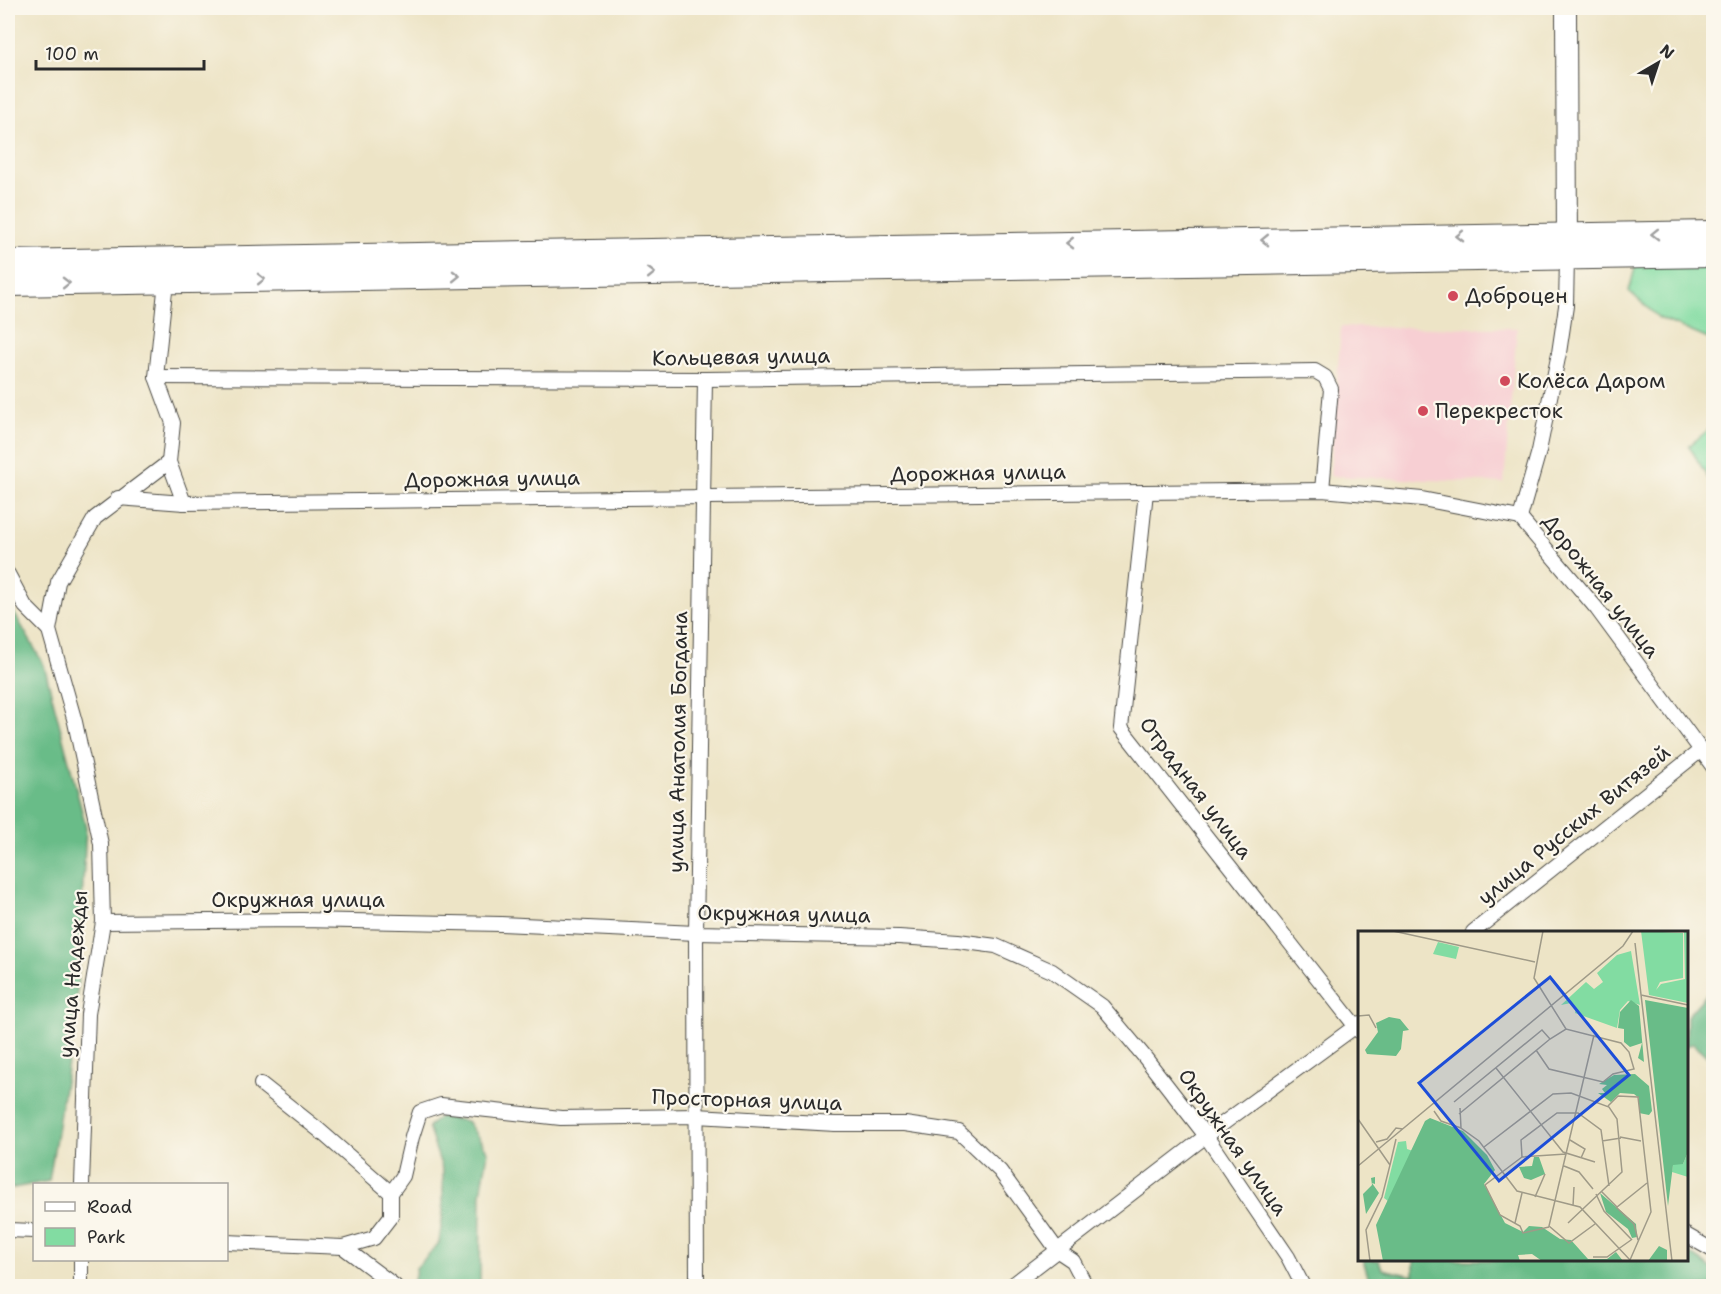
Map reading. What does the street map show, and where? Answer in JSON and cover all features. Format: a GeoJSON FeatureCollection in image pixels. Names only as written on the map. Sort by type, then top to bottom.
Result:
{"type":"FeatureCollection","features":[{"type":"Feature","properties":{"kind":"highway"},"geometry":{"type":"LineString","coordinates":[[8,284],[1567,247],[1713,233]]}},
{"type":"Feature","properties":{"kind":"highway"},"geometry":{"type":"LineString","coordinates":[[8,262],[1567,247],[1713,255]]}},
{"type":"Feature","properties":{"kind":"street"},"geometry":{"type":"LineString","coordinates":[[1520,518],[1539,451],[1566,306],[1566,8]]}},
{"type":"Feature","properties":{"kind":"street"},"geometry":{"type":"LineString","coordinates":[[166,281],[156,377],[172,423],[169,462],[184,504]]}},
{"type":"Feature","properties":{"kind":"street","name":"Кольцевая улица"},"geometry":{"type":"LineString","coordinates":[[156,377],[705,379],[1315,371],[1325,377],[1331,389],[1322,490]]}},
{"type":"Feature","properties":{"kind":"street","name":"улица Анатолия Богдана"},"geometry":{"type":"LineString","coordinates":[[697,1287],[696,933],[705,379]]}},
{"type":"Feature","properties":{"kind":"street","name":"улица Надежды"},"geometry":{"type":"LineString","coordinates":[[82,1183],[88,1014],[103,922],[101,844],[75,722],[49,630],[58,582],[95,518],[118,498],[169,462]]}},
{"type":"Feature","properties":{"kind":"street","name":"Дорожная улица"},"geometry":{"type":"LineString","coordinates":[[118,498],[184,504],[1322,490],[1422,499],[1520,518],[1597,609],[1713,768]]}},
{"type":"Feature","properties":{"kind":"street","name":"Отрадная улица"},"geometry":{"type":"LineString","coordinates":[[1146,492],[1121,728],[1358,1027]]}},
{"type":"Feature","properties":{"kind":"street","name":"улица Надежды"},"geometry":{"type":"LineString","coordinates":[[8,574],[26,606],[49,630]]}},
{"type":"Feature","properties":{"kind":"street","name":"улица Русских Витязей"},"geometry":{"type":"LineString","coordinates":[[1475,931],[1701,750]]}},
{"type":"Feature","properties":{"kind":"street","name":"Окружная улица"},"geometry":{"type":"LineString","coordinates":[[103,922],[302,920],[501,924],[696,933],[899,937],[957,940],[996,946],[1052,971],[1102,1006],[1206,1136],[1288,1257],[1303,1287]]}},
{"type":"Feature","properties":{"kind":"street"},"geometry":{"type":"LineString","coordinates":[[1011,1287],[1206,1136],[1358,1027]]}},
{"type":"Feature","properties":{"kind":"street"},"geometry":{"type":"LineString","coordinates":[[261,1084],[319,1130],[391,1193]]}},
{"type":"Feature","properties":{"kind":"street","name":"Просторная улица"},"geometry":{"type":"LineString","coordinates":[[228,1242],[343,1247],[374,1238],[391,1216],[391,1193],[403,1176],[420,1112],[441,1105],[561,1118],[697,1116],[835,1124],[905,1124],[959,1132],[1000,1171],[1058,1251],[1073,1261],[1086,1287]]}},
{"type":"Feature","properties":{"kind":"street"},"geometry":{"type":"LineString","coordinates":[[8,1230],[33,1231]]}},
{"type":"Feature","properties":{"kind":"street"},"geometry":{"type":"LineString","coordinates":[[1688,1236],[1713,1251]]}},
{"type":"Feature","properties":{"kind":"street"},"geometry":{"type":"LineString","coordinates":[[343,1247],[395,1287]]}},
{"type":"Feature","properties":{"kind":"street"},"geometry":{"type":"LineString","coordinates":[[81,1261],[81,1287]]}},
{"type":"Feature","properties":{"kind":"shaded area"},"geometry":{"type":"Polygon","coordinates":[[[8,59],[14,158],[8,158],[8,59]]]}},
{"type":"Feature","properties":{"kind":"shaded area","name":"Перекресток"},"geometry":{"type":"Polygon","coordinates":[[[1341,327],[1517,328],[1504,483],[1330,476],[1341,327]]]}},
{"type":"Feature","properties":{"kind":"green space"},"geometry":{"type":"Polygon","coordinates":[[[1636,264],[1713,265],[1713,341],[1659,318],[1629,291],[1636,264]]]}},
{"type":"Feature","properties":{"kind":"green space"},"geometry":{"type":"Polygon","coordinates":[[[1713,426],[1713,486],[1689,446],[1713,426]]]}},
{"type":"Feature","properties":{"kind":"green space"},"geometry":{"type":"Polygon","coordinates":[[[8,602],[44,665],[86,827],[76,1013],[49,1181],[8,1189],[8,602]]]}},
{"type":"Feature","properties":{"kind":"green space"},"geometry":{"type":"Polygon","coordinates":[[[1713,987],[1713,1062],[1693,1043],[1688,1046],[1688,1015],[1713,987]]]}},
{"type":"Feature","properties":{"kind":"green space"},"geometry":{"type":"Polygon","coordinates":[[[439,1117],[467,1121],[488,1152],[481,1194],[480,1284],[478,1286],[413,1286],[416,1268],[439,1243],[443,1213],[443,1171],[428,1127],[439,1117]]]}},
{"type":"Feature","properties":{"kind":"green space"},"geometry":{"type":"Polygon","coordinates":[[[1688,1253],[1713,1269],[1713,1286],[1371,1286],[1363,1261],[1379,1261],[1382,1269],[1414,1276],[1414,1261],[1688,1261],[1688,1253]]]}},
{"type":"Feature","properties":{"kind":"place","name":"Доброцен"},"geometry":{"type":"Point","coordinates":[1453,296]}},
{"type":"Feature","properties":{"kind":"place","name":"Колёса Даром"},"geometry":{"type":"Point","coordinates":[1505,381]}},
{"type":"Feature","properties":{"kind":"place","name":"Перекресток"},"geometry":{"type":"Point","coordinates":[1423,411]}}]}
